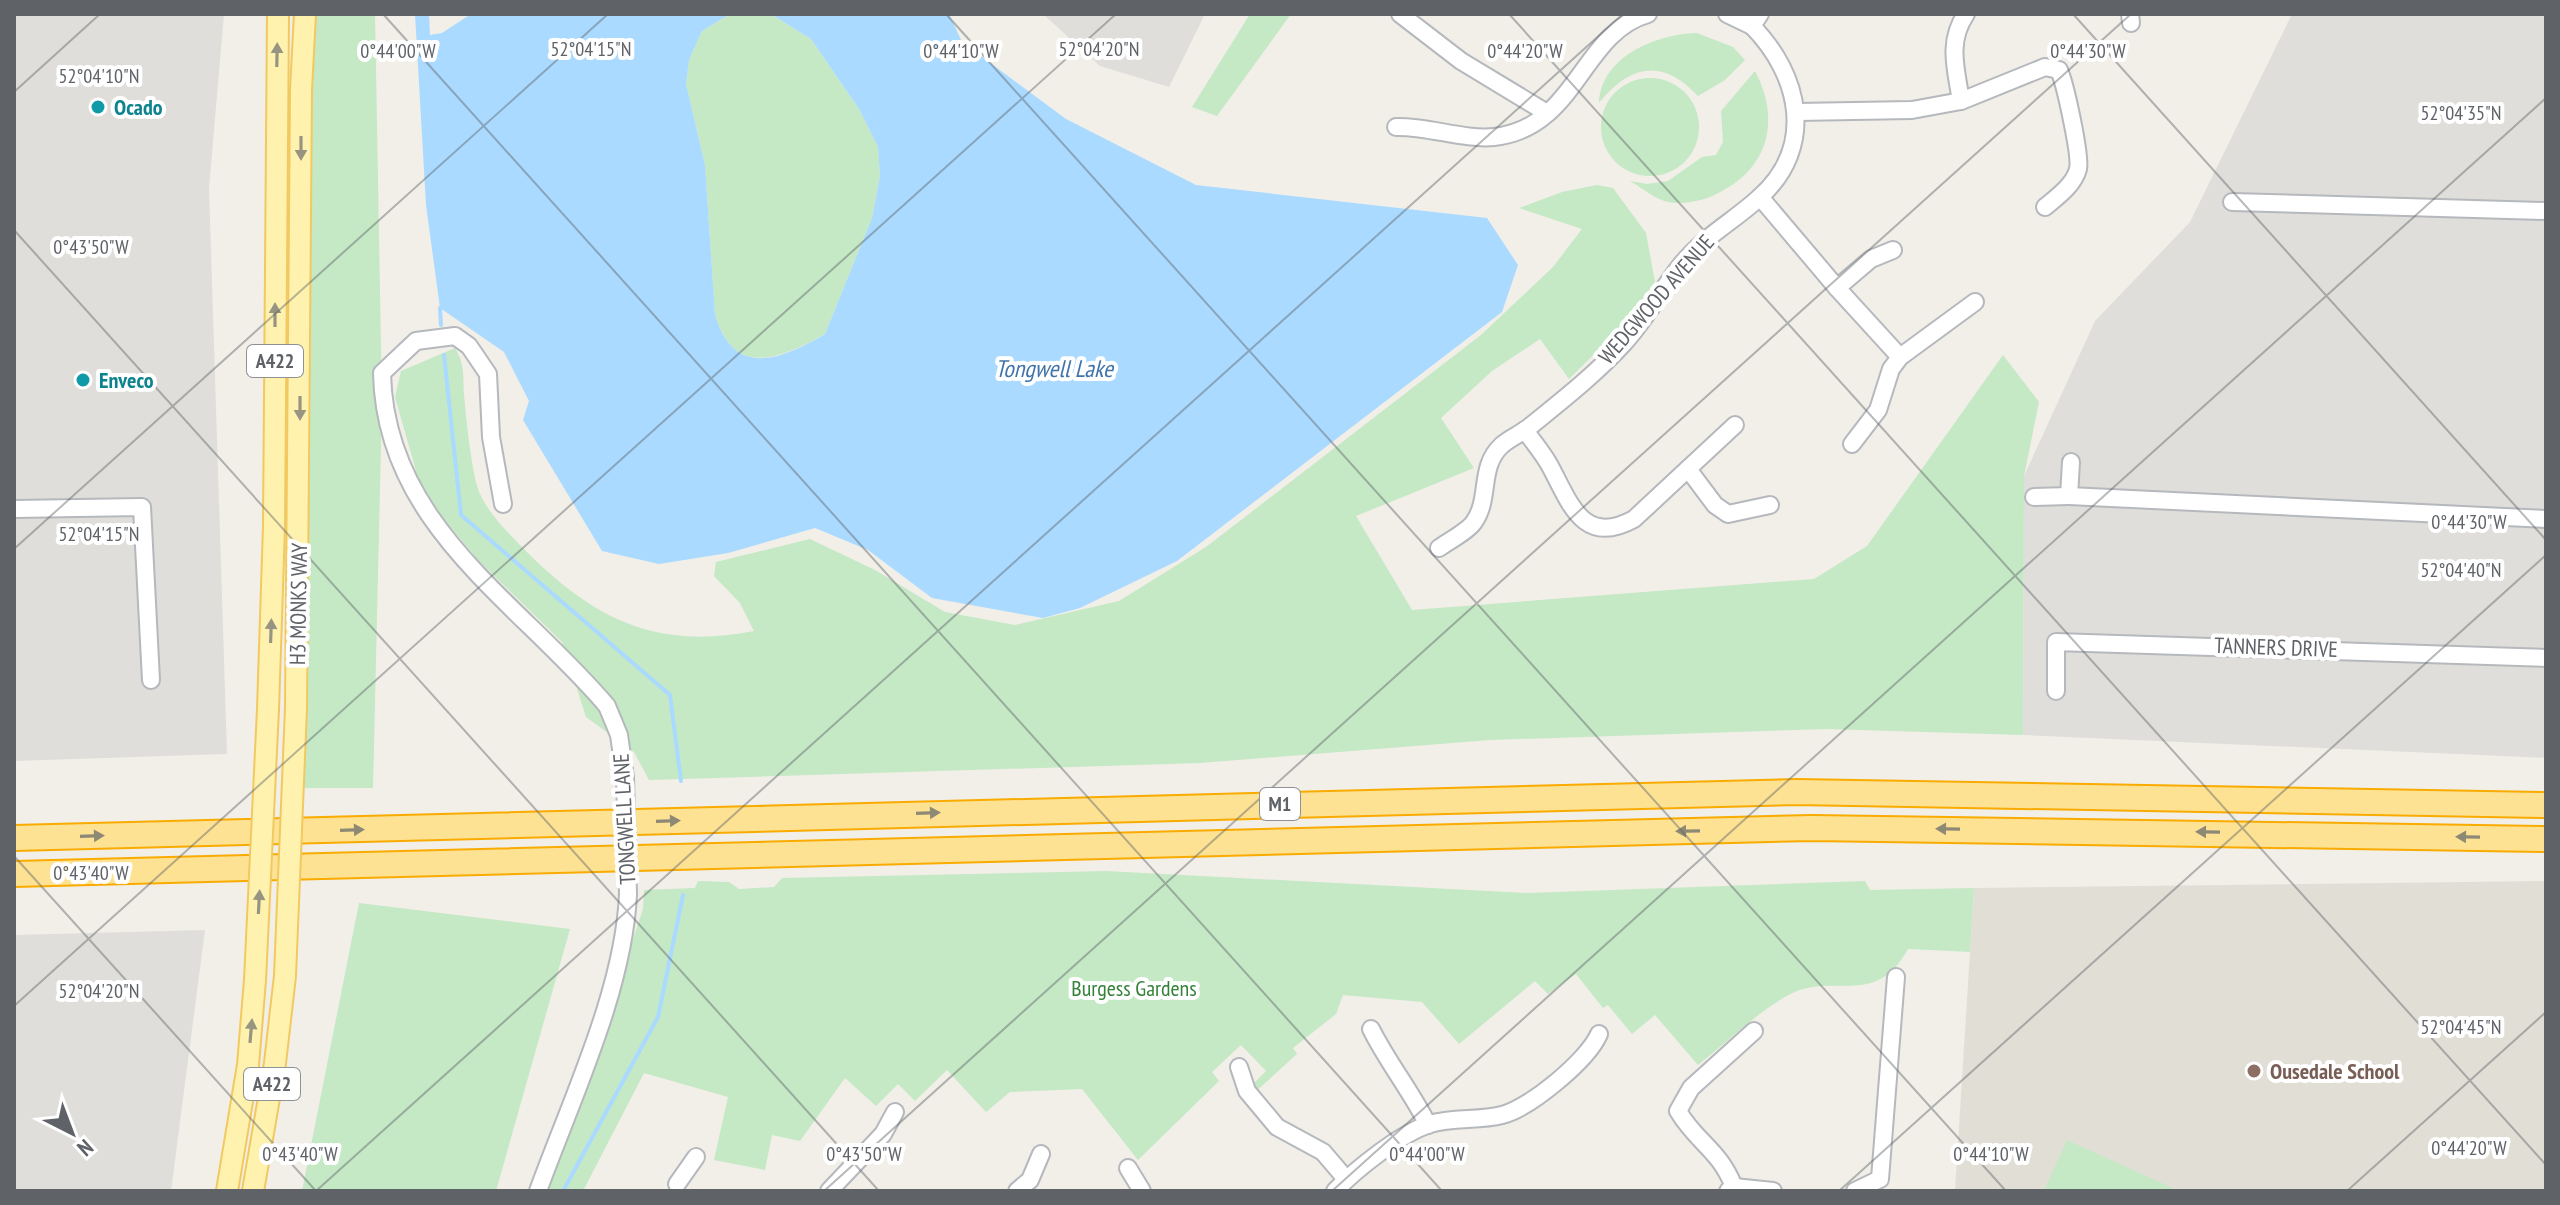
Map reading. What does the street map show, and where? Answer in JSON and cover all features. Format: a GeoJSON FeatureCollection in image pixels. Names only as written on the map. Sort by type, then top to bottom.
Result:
{"type":"FeatureCollection","features":[{"type":"Feature","properties":{"kind":"highway","name":"M1"},"geometry":{"type":"LineString","coordinates":[[14,838],[1796,792],[2546,805]]}},
{"type":"Feature","properties":{"kind":"highway","name":"M1"},"geometry":{"type":"LineString","coordinates":[[14,874],[1812,828],[2546,839]]}},
{"type":"Feature","properties":{"kind":"main road","name":"H3 MONKS WAY"},"geometry":{"type":"LineString","coordinates":[[227,1191],[248,1065],[268,709],[274,526],[278,14]]}},
{"type":"Feature","properties":{"kind":"main road","name":"H3 MONKS WAY"},"geometry":{"type":"LineString","coordinates":[[253,1191],[275,1063],[285,976],[296,708],[301,90],[305,14]]}},
{"type":"Feature","properties":{"kind":"street"},"geometry":{"type":"LineString","coordinates":[[1400,14],[1461,61],[1547,113]]}},
{"type":"Feature","properties":{"kind":"street","name":"WEDGWOOD AVENUE"},"geometry":{"type":"LineString","coordinates":[[1439,548],[1473,524],[1482,504],[1487,464],[1502,444],[1525,430],[1622,345],[1662,296],[1681,265],[1713,233],[1760,197],[1777,178],[1792,144],[1797,112],[1789,76],[1756,20],[1727,14]]}},
{"type":"Feature","properties":{"kind":"street"},"geometry":{"type":"LineString","coordinates":[[1961,101],[1952,48],[1957,27],[1966,14]]}},
{"type":"Feature","properties":{"kind":"street"},"geometry":{"type":"LineString","coordinates":[[1396,127],[1493,137],[1529,128],[1572,90],[1607,39],[1639,15]]}},
{"type":"Feature","properties":{"kind":"street"},"geometry":{"type":"LineString","coordinates":[[1797,112],[1912,110],[1961,101],[2045,67],[2059,70],[2066,84],[2079,168],[2067,188],[2045,207]]}},
{"type":"Feature","properties":{"kind":"street"},"geometry":{"type":"LineString","coordinates":[[1760,197],[1900,357]]}},
{"type":"Feature","properties":{"kind":"street"},"geometry":{"type":"LineString","coordinates":[[2232,202],[2546,211]]}},
{"type":"Feature","properties":{"kind":"street"},"geometry":{"type":"LineString","coordinates":[[1837,288],[1871,259],[1893,250]]}},
{"type":"Feature","properties":{"kind":"street"},"geometry":{"type":"LineString","coordinates":[[1852,444],[1878,410],[1891,369],[1900,357],[1975,302]]}},
{"type":"Feature","properties":{"kind":"street","name":"TONGWELL LANE"},"geometry":{"type":"LineString","coordinates":[[503,504],[491,437],[488,374],[469,346],[455,336],[416,341],[382,373],[382,402],[409,487],[453,549],[607,706],[619,735],[625,777],[627,922],[612,988],[538,1191]]}},
{"type":"Feature","properties":{"kind":"street"},"geometry":{"type":"LineString","coordinates":[[1525,430],[1548,462],[1572,510],[1584,522],[1601,528],[1619,527],[1634,519],[1735,425]]}},
{"type":"Feature","properties":{"kind":"street"},"geometry":{"type":"LineString","coordinates":[[2069,496],[2071,462]]}},
{"type":"Feature","properties":{"kind":"street"},"geometry":{"type":"LineString","coordinates":[[1688,469],[1715,505],[1728,514],[1770,505]]}},
{"type":"Feature","properties":{"kind":"street"},"geometry":{"type":"LineString","coordinates":[[2034,497],[2069,496],[2546,519]]}},
{"type":"Feature","properties":{"kind":"street"},"geometry":{"type":"LineString","coordinates":[[14,509],[142,507],[151,680]]}},
{"type":"Feature","properties":{"kind":"street","name":"TANNERS DRIVE"},"geometry":{"type":"LineString","coordinates":[[2056,691],[2056,642],[2546,658]]}},
{"type":"Feature","properties":{"kind":"street"},"geometry":{"type":"LineString","coordinates":[[1855,1191],[1880,1179],[1896,977]]}},
{"type":"Feature","properties":{"kind":"street"},"geometry":{"type":"LineString","coordinates":[[1371,1029],[1385,1059],[1411,1090],[1428,1125]]}},
{"type":"Feature","properties":{"kind":"street"},"geometry":{"type":"LineString","coordinates":[[1754,1031],[1691,1088],[1678,1111],[1686,1124],[1724,1162],[1731,1189],[1773,1191]]}},
{"type":"Feature","properties":{"kind":"street"},"geometry":{"type":"LineString","coordinates":[[1239,1067],[1247,1091],[1277,1127],[1323,1152],[1340,1185],[1428,1125],[1502,1115],[1522,1107],[1592,1050],[1599,1034]]}},
{"type":"Feature","properties":{"kind":"street"},"geometry":{"type":"LineString","coordinates":[[829,1191],[883,1134],[895,1112]]}},
{"type":"Feature","properties":{"kind":"street"},"geometry":{"type":"LineString","coordinates":[[1017,1191],[1030,1180],[1041,1154]]}},
{"type":"Feature","properties":{"kind":"street"},"geometry":{"type":"LineString","coordinates":[[678,1189],[696,1157]]}},
{"type":"Feature","properties":{"kind":"street"},"geometry":{"type":"LineString","coordinates":[[1128,1168],[1142,1191]]}},
{"type":"Feature","properties":{"kind":"shaded area"},"geometry":{"type":"Polygon","coordinates":[[[14,14],[224,14],[209,188],[227,754],[14,761],[14,14]]]}},
{"type":"Feature","properties":{"kind":"shaded area"},"geometry":{"type":"Polygon","coordinates":[[[1043,14],[1205,14],[1169,87],[1100,66],[1043,14]]]}},
{"type":"Feature","properties":{"kind":"shaded area"},"geometry":{"type":"Polygon","coordinates":[[[2292,14],[2546,14],[2546,758],[2023,735],[2024,476],[2095,321],[2190,222],[2292,14]]]}},
{"type":"Feature","properties":{"kind":"shaded area","name":"Ousedale School"},"geometry":{"type":"Polygon","coordinates":[[[2546,881],[2546,1191],[1955,1191],[1974,888],[2546,881]]]}},
{"type":"Feature","properties":{"kind":"shaded area"},"geometry":{"type":"Polygon","coordinates":[[[205,930],[171,1191],[14,1191],[14,935],[205,930]]]}},
{"type":"Feature","properties":{"kind":"green space"},"geometry":{"type":"Polygon","coordinates":[[[305,14],[375,14],[382,402],[373,788],[293,788],[305,14]]]}},
{"type":"Feature","properties":{"kind":"green space"},"geometry":{"type":"Polygon","coordinates":[[[730,14],[771,14],[811,39],[859,109],[878,147],[880,176],[872,218],[825,334],[791,351],[760,358],[733,348],[723,335],[715,314],[705,165],[686,84],[689,60],[702,31],[730,14]]]}},
{"type":"Feature","properties":{"kind":"green space"},"geometry":{"type":"Polygon","coordinates":[[[1250,14],[1291,14],[1217,116],[1192,107],[1250,14]]]}},
{"type":"Feature","properties":{"kind":"green space"},"geometry":{"type":"Polygon","coordinates":[[[1697,33],[1733,47],[1745,60],[1725,80],[1698,96],[1672,76],[1647,71],[1623,80],[1599,103],[1602,87],[1620,60],[1649,43],[1697,33]]]}},
{"type":"Feature","properties":{"kind":"green space"},"geometry":{"type":"Polygon","coordinates":[[[1755,71],[1767,106],[1766,139],[1751,168],[1738,181],[1710,197],[1682,203],[1663,201],[1630,181],[1647,184],[1668,181],[1702,157],[1716,155],[1723,142],[1721,111],[1755,71]]]}},
{"type":"Feature","properties":{"kind":"green space"},"geometry":{"type":"Polygon","coordinates":[[[1650,78],[1669,82],[1685,92],[1695,108],[1699,127],[1695,146],[1685,162],[1669,172],[1650,176],[1631,172],[1615,162],[1605,146],[1601,127],[1605,108],[1615,92],[1631,82],[1650,78]]]}},
{"type":"Feature","properties":{"kind":"green space"},"geometry":{"type":"Polygon","coordinates":[[[1597,185],[1613,188],[1646,233],[1655,282],[1638,311],[1569,379],[1540,339],[1492,371],[1441,418],[1474,468],[1356,516],[1412,610],[1814,579],[1867,546],[2003,355],[2039,402],[2024,476],[2023,735],[1827,729],[1490,740],[1200,763],[649,780],[634,752],[586,717],[562,642],[479,561],[441,516],[418,478],[395,397],[401,371],[455,348],[463,371],[473,466],[484,502],[495,518],[546,570],[572,592],[625,622],[654,632],[685,636],[754,631],[740,603],[714,576],[716,562],[810,539],[875,570],[945,612],[1015,625],[1119,601],[1206,547],[1481,335],[1553,267],[1582,229],[1519,208],[1562,192],[1597,185]]]}},
{"type":"Feature","properties":{"kind":"green space","name":"Burgess Gardens"},"geometry":{"type":"Polygon","coordinates":[[[1106,871],[1528,893],[1865,881],[1870,890],[1974,888],[1970,952],[1908,949],[1895,968],[1881,979],[1851,986],[1802,989],[1762,1012],[1698,1065],[1655,1015],[1632,1034],[1608,1005],[1603,1008],[1576,974],[1548,994],[1535,981],[1459,1044],[1422,1002],[1343,995],[1336,1014],[1293,1048],[1297,1054],[1254,1093],[1254,1083],[1266,1071],[1241,1045],[1212,1072],[1219,1081],[1138,1160],[1082,1089],[1010,1092],[986,1112],[947,1070],[915,1101],[898,1084],[876,1106],[845,1078],[800,1141],[772,1135],[765,1170],[714,1160],[728,1097],[644,1073],[583,1191],[548,1191],[643,909],[644,890],[695,888],[698,881],[729,882],[739,889],[774,887],[782,878],[1106,871]]]}},
{"type":"Feature","properties":{"kind":"green space"},"geometry":{"type":"Polygon","coordinates":[[[359,903],[570,929],[496,1191],[302,1191],[359,903]]]}},
{"type":"Feature","properties":{"kind":"green space"},"geometry":{"type":"Polygon","coordinates":[[[2067,1140],[2179,1191],[2044,1191],[2067,1140]]]}},
{"type":"Feature","properties":{"kind":"water","name":"Tongwell Lake"},"geometry":{"type":"Polygon","coordinates":[[[415,14],[429,14],[430,35],[442,33],[471,14],[730,14],[702,31],[689,60],[686,84],[705,165],[715,314],[723,335],[746,356],[776,356],[825,334],[872,218],[880,176],[878,147],[859,109],[811,39],[771,14],[949,14],[962,42],[1066,119],[1196,185],[1487,218],[1518,265],[1502,312],[1177,561],[1080,608],[1043,618],[932,598],[868,550],[815,528],[728,553],[659,564],[602,551],[523,420],[529,401],[504,352],[440,308],[426,205],[415,14]]]}},
{"type":"Feature","properties":{"kind":"waterway"},"geometry":{"type":"LineString","coordinates":[[440,308],[441,325]]}},
{"type":"Feature","properties":{"kind":"waterway"},"geometry":{"type":"LineString","coordinates":[[444,355],[461,515],[670,695],[681,781]]}},
{"type":"Feature","properties":{"kind":"waterway"},"geometry":{"type":"LineString","coordinates":[[563,1191],[658,1017],[683,895]]}},
{"type":"Feature","properties":{"kind":"place","name":"Ocado"},"geometry":{"type":"Point","coordinates":[98,107]}},
{"type":"Feature","properties":{"kind":"place","name":"Enveco"},"geometry":{"type":"Point","coordinates":[83,380]}},
{"type":"Feature","properties":{"kind":"place","name":"Ousedale School"},"geometry":{"type":"Point","coordinates":[2254,1071]}}]}
